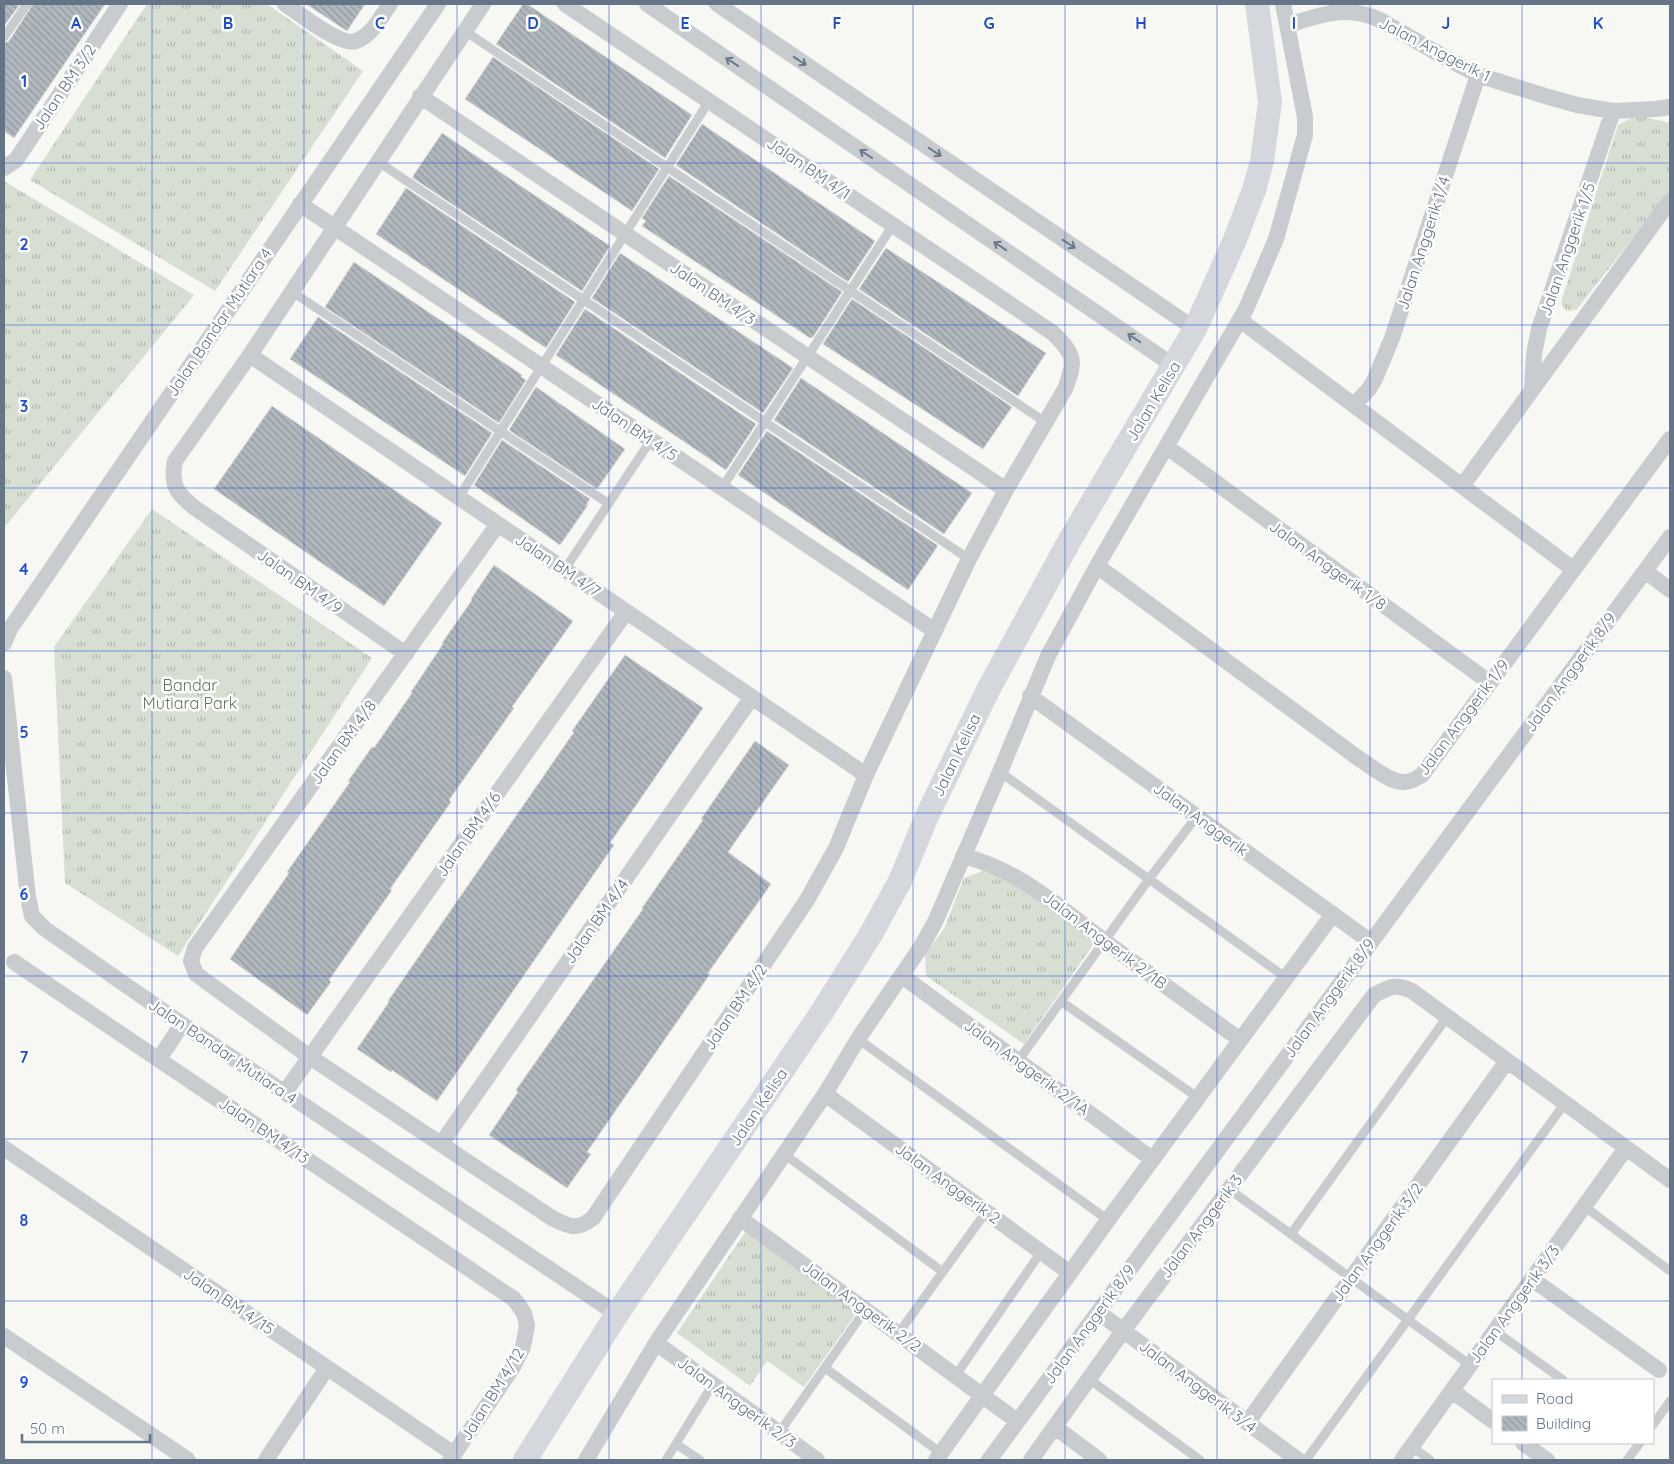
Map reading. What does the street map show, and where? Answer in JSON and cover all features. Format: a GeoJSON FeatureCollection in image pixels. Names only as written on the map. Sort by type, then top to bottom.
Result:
{"type":"FeatureCollection","features":[{"type":"Feature","properties":{"kind":"main road","name":"Jalan Kelisa"},"geometry":{"type":"LineString","coordinates":[[525,1460],[617,1314],[822,1012],[871,934],[900,881],[927,816],[988,690],[1071,538],[1195,329],[1234,242],[1254,190],[1262,160],[1270,102],[1257,4]]}},
{"type":"Feature","properties":{"kind":"street","name":"Jalan BM 3/2"},"geometry":{"type":"LineString","coordinates":[[4,168],[16,160],[120,4]]}},
{"type":"Feature","properties":{"kind":"street"},"geometry":{"type":"LineString","coordinates":[[285,4],[339,39],[351,43],[358,41],[369,33],[390,4]]}},
{"type":"Feature","properties":{"kind":"street","name":"Jalan Bandar Mutiara 4"},"geometry":{"type":"LineString","coordinates":[[4,643],[10,629],[438,4]]}},
{"type":"Feature","properties":{"kind":"street","name":"Jalan BM 4/9"},"geometry":{"type":"LineString","coordinates":[[406,654],[180,497],[175,486],[173,472],[175,461],[250,355],[420,96],[483,4]]}},
{"type":"Feature","properties":{"kind":"street","name":"Jalan BM 4/1"},"geometry":{"type":"LineString","coordinates":[[565,4],[1053,333],[1069,348],[1073,361],[1072,371],[1065,389],[1006,490],[969,559]]}},
{"type":"Feature","properties":{"kind":"street"},"geometry":{"type":"LineString","coordinates":[[647,4],[1174,366]]}},
{"type":"Feature","properties":{"kind":"street"},"geometry":{"type":"LineString","coordinates":[[717,4],[1195,329]]}},
{"type":"Feature","properties":{"kind":"street"},"geometry":{"type":"LineString","coordinates":[[586,1460],[656,1343],[825,1094],[858,1039],[902,976],[935,922],[1048,656],[1097,566],[1240,320],[1276,239],[1305,135],[1305,117],[1283,4]]}},
{"type":"Feature","properties":{"kind":"street","name":"Jalan Anggerik 1"},"geometry":{"type":"LineString","coordinates":[[1288,25],[1316,16],[1346,11],[1369,15],[1478,75],[1577,105],[1613,111],[1670,107]]}},
{"type":"Feature","properties":{"kind":"street","name":"Jalan Anggerik 1/4"},"geometry":{"type":"LineString","coordinates":[[1354,405],[1372,384],[1392,338],[1478,75]]}},
{"type":"Feature","properties":{"kind":"street","name":"Jalan BM 4/3"},"geometry":{"type":"LineString","coordinates":[[420,96],[1006,490]]}},
{"type":"Feature","properties":{"kind":"street","name":"Jalan Anggerik 1/5"},"geometry":{"type":"LineString","coordinates":[[1532,389],[1534,354],[1539,329],[1613,111]]}},
{"type":"Feature","properties":{"kind":"street"},"geometry":{"type":"LineString","coordinates":[[1462,486],[1670,201]]}},
{"type":"Feature","properties":{"kind":"street","name":"Jalan BM 4/5"},"geometry":{"type":"LineString","coordinates":[[300,204],[935,632]]}},
{"type":"Feature","properties":{"kind":"street"},"geometry":{"type":"LineString","coordinates":[[1240,320],[1573,569]]}},
{"type":"Feature","properties":{"kind":"street","name":"Jalan BM 4/7"},"geometry":{"type":"LineString","coordinates":[[250,355],[866,775]]}},
{"type":"Feature","properties":{"kind":"street","name":"Jalan Anggerik 1/9"},"geometry":{"type":"LineString","coordinates":[[1097,566],[1358,758],[1394,781],[1411,781],[1422,774],[1670,439]]}},
{"type":"Feature","properties":{"kind":"street","name":"Jalan Anggerik 1/8"},"geometry":{"type":"LineString","coordinates":[[1167,447],[1489,682]]}},
{"type":"Feature","properties":{"kind":"street","name":"Jalan BM 4/8"},"geometry":{"type":"LineString","coordinates":[[310,1057],[196,974],[191,961],[195,948],[498,524]]}},
{"type":"Feature","properties":{"kind":"street","name":"Jalan Anggerik 8/9"},"geometry":{"type":"LineString","coordinates":[[989,1460],[1670,537]]}},
{"type":"Feature","properties":{"kind":"street","name":"Jalan BM 4/2"},"geometry":{"type":"LineString","coordinates":[[441,1144],[552,1218],[569,1226],[584,1226],[593,1218],[807,900],[836,848],[866,775],[969,559]]}},
{"type":"Feature","properties":{"kind":"street"},"geometry":{"type":"LineString","coordinates":[[1645,571],[1670,590]]}},
{"type":"Feature","properties":{"kind":"street","name":"Jalan BM 4/6"},"geometry":{"type":"LineString","coordinates":[[285,1092],[626,612]]}},
{"type":"Feature","properties":{"kind":"street","name":"Jalan Bandar Mutiara 4"},"geometry":{"type":"LineString","coordinates":[[4,678],[28,897],[32,916],[45,929],[182,1024],[617,1314]]}},
{"type":"Feature","properties":{"kind":"street","name":"Jalan Anggerik"},"geometry":{"type":"LineString","coordinates":[[1030,696],[1371,942]]}},
{"type":"Feature","properties":{"kind":"street","name":"Jalan BM 4/4"},"geometry":{"type":"LineString","coordinates":[[441,1144],[752,697]]}},
{"type":"Feature","properties":{"kind":"street","name":"Jalan Anggerik 2/1B"},"geometry":{"type":"LineString","coordinates":[[963,856],[984,861],[1036,889],[1239,1039]]}},
{"type":"Feature","properties":{"kind":"street"},"geometry":{"type":"LineString","coordinates":[[938,1456],[1239,1039],[1333,914]]}},
{"type":"Feature","properties":{"kind":"street","name":"Jalan BM 4/13"},"geometry":{"type":"LineString","coordinates":[[14,962],[514,1299]]}},
{"type":"Feature","properties":{"kind":"street","name":"Jalan Anggerik 2/1A"},"geometry":{"type":"LineString","coordinates":[[902,976],[1152,1159]]}},
{"type":"Feature","properties":{"kind":"street","name":"Jalan Anggerik 3"},"geometry":{"type":"LineString","coordinates":[[1031,1460],[1123,1331],[1374,995],[1390,987],[1402,987],[1447,1017]]}},
{"type":"Feature","properties":{"kind":"street"},"geometry":{"type":"LineString","coordinates":[[1447,1017],[1670,1180]]}},
{"type":"Feature","properties":{"kind":"street"},"geometry":{"type":"LineString","coordinates":[[159,1059],[182,1024]]}},
{"type":"Feature","properties":{"kind":"street"},"geometry":{"type":"LineString","coordinates":[[310,1057],[441,1144]]}},
{"type":"Feature","properties":{"kind":"street","name":"Jalan Anggerik 3/2"},"geometry":{"type":"LineString","coordinates":[[1247,1423],[1507,1061]]}},
{"type":"Feature","properties":{"kind":"street","name":"Jalan Anggerik 2"},"geometry":{"type":"LineString","coordinates":[[825,1094],[1070,1273]]}},
{"type":"Feature","properties":{"kind":"street","name":"Jalan BM 4/15"},"geometry":{"type":"LineString","coordinates":[[4,1148],[327,1368],[452,1457]]}},
{"type":"Feature","properties":{"kind":"street","name":"Jalan Anggerik 3/3"},"geometry":{"type":"LineString","coordinates":[[1402,1460],[1626,1148]]}},
{"type":"Feature","properties":{"kind":"street","name":"Jalan Anggerik 2/2"},"geometry":{"type":"LineString","coordinates":[[740,1218],[1017,1421]]}},
{"type":"Feature","properties":{"kind":"street"},"geometry":{"type":"LineString","coordinates":[[1532,1279],[1659,1370]]}},
{"type":"Feature","properties":{"kind":"street","name":"Jalan BM 4/12"},"geometry":{"type":"LineString","coordinates":[[452,1457],[513,1367],[523,1348],[528,1325],[524,1313],[514,1299]]}},
{"type":"Feature","properties":{"kind":"street","name":"Jalan Anggerik 3/4"},"geometry":{"type":"LineString","coordinates":[[1098,1312],[1298,1460]]}},
{"type":"Feature","properties":{"kind":"street"},"geometry":{"type":"LineString","coordinates":[[4,1336],[188,1460]]}},
{"type":"Feature","properties":{"kind":"street","name":"Jalan Anggerik 2/3"},"geometry":{"type":"LineString","coordinates":[[656,1343],[817,1460]]}},
{"type":"Feature","properties":{"kind":"street"},"geometry":{"type":"LineString","coordinates":[[266,1460],[327,1368]]}},
{"type":"Feature","properties":{"kind":"street"},"geometry":{"type":"LineString","coordinates":[[1452,1391],[1492,1420]]}},
{"type":"Feature","properties":{"kind":"street"},"geometry":{"type":"LineString","coordinates":[[1055,1427],[1097,1460]]}},
{"type":"Feature","properties":{"kind":"street"},"geometry":{"type":"LineString","coordinates":[[1524,1444],[1546,1460]]}},
{"type":"Feature","properties":{"kind":"lane"},"geometry":{"type":"LineString","coordinates":[[4,37],[27,4]]}},
{"type":"Feature","properties":{"kind":"lane"},"geometry":{"type":"LineString","coordinates":[[465,31],[850,292],[1046,422]]}},
{"type":"Feature","properties":{"kind":"lane"},"geometry":{"type":"LineString","coordinates":[[459,497],[708,101]]}},
{"type":"Feature","properties":{"kind":"lane"},"geometry":{"type":"LineString","coordinates":[[377,162],[584,299],[969,559]]}},
{"type":"Feature","properties":{"kind":"lane"},"geometry":{"type":"LineString","coordinates":[[722,488],[893,226]]}},
{"type":"Feature","properties":{"kind":"lane"},"geometry":{"type":"LineString","coordinates":[[291,291],[609,504]]}},
{"type":"Feature","properties":{"kind":"lane"},"geometry":{"type":"LineString","coordinates":[[565,570],[651,440]]}},
{"type":"Feature","properties":{"kind":"lane"},"geometry":{"type":"LineString","coordinates":[[1000,772],[1285,977]]}},
{"type":"Feature","properties":{"kind":"lane"},"geometry":{"type":"LineString","coordinates":[[1018,1061],[1149,879],[1198,816]]}},
{"type":"Feature","properties":{"kind":"lane"},"geometry":{"type":"LineString","coordinates":[[1062,1002],[1197,1097]]}},
{"type":"Feature","properties":{"kind":"lane"},"geometry":{"type":"LineString","coordinates":[[1290,1234],[1447,1017]]}},
{"type":"Feature","properties":{"kind":"lane"},"geometry":{"type":"LineString","coordinates":[[858,1039],[1108,1220]]}},
{"type":"Feature","properties":{"kind":"lane"},"geometry":{"type":"LineString","coordinates":[[1306,1460],[1565,1103]]}},
{"type":"Feature","properties":{"kind":"lane"},"geometry":{"type":"LineString","coordinates":[[784,1154],[943,1272]]}},
{"type":"Feature","properties":{"kind":"lane"},"geometry":{"type":"LineString","coordinates":[[1229,1189],[1470,1366]]}},
{"type":"Feature","properties":{"kind":"lane"},"geometry":{"type":"LineString","coordinates":[[1584,1206],[1670,1271]]}},
{"type":"Feature","properties":{"kind":"lane"},"geometry":{"type":"LineString","coordinates":[[898,1334],[986,1212]]}},
{"type":"Feature","properties":{"kind":"lane"},"geometry":{"type":"LineString","coordinates":[[956,1375],[1042,1252]]}},
{"type":"Feature","properties":{"kind":"lane"},"geometry":{"type":"LineString","coordinates":[[779,1433],[866,1309]]}},
{"type":"Feature","properties":{"kind":"lane"},"geometry":{"type":"LineString","coordinates":[[1495,1331],[1562,1379]]}},
{"type":"Feature","properties":{"kind":"lane"},"geometry":{"type":"LineString","coordinates":[[824,1368],[938,1456]]}},
{"type":"Feature","properties":{"kind":"lane"},"geometry":{"type":"LineString","coordinates":[[1089,1379],[1200,1460]]}},
{"type":"Feature","properties":{"kind":"lane"},"geometry":{"type":"LineString","coordinates":[[666,1460],[713,1384]]}},
{"type":"Feature","properties":{"kind":"lane"},"geometry":{"type":"LineString","coordinates":[[1654,1424],[1670,1401]]}},
{"type":"Feature","properties":{"kind":"lane"},"geometry":{"type":"LineString","coordinates":[[676,1444],[700,1460]]}},
{"type":"Feature","properties":{"kind":"lane"},"geometry":{"type":"LineString","coordinates":[[1627,1460],[1639,1444]]}},
{"type":"Feature","properties":{"kind":"lane"},"geometry":{"type":"LineString","coordinates":[[1412,1447],[1430,1460]]}},
{"type":"Feature","properties":{"kind":"green space"},"geometry":{"type":"Polygon","coordinates":[[[147,4],[267,4],[363,71],[215,291],[30,180],[147,4]]]}},
{"type":"Feature","properties":{"kind":"green space"},"geometry":{"type":"Polygon","coordinates":[[[1637,115],[1670,123],[1670,191],[1577,309],[1565,310],[1561,302],[1618,125],[1637,115]]]}},
{"type":"Feature","properties":{"kind":"green space"},"geometry":{"type":"Polygon","coordinates":[[[4,181],[194,295],[4,528],[4,181]]]}},
{"type":"Feature","properties":{"kind":"green space","name":"Bandar Mutiara Park"},"geometry":{"type":"Polygon","coordinates":[[[152,509],[372,658],[178,956],[65,883],[54,647],[152,509]]]}},
{"type":"Feature","properties":{"kind":"green space"},"geometry":{"type":"Polygon","coordinates":[[[983,871],[997,875],[1027,891],[1095,942],[1024,1044],[926,976],[925,954],[944,929],[964,878],[983,871]]]}},
{"type":"Feature","properties":{"kind":"green space"},"geometry":{"type":"Polygon","coordinates":[[[746,1231],[857,1312],[804,1387],[767,1361],[750,1386],[677,1333],[746,1231]]]}},
{"type":"Feature","properties":{"kind":"building"},"geometry":{"type":"Polygon","coordinates":[[[4,4],[20,4],[4,26],[4,4]]]}},
{"type":"Feature","properties":{"kind":"building"},"geometry":{"type":"Polygon","coordinates":[[[33,4],[105,4],[14,138],[4,131],[4,43],[9,41],[33,4]]]}},
{"type":"Feature","properties":{"kind":"building"},"geometry":{"type":"Polygon","coordinates":[[[306,4],[365,4],[347,31],[306,4]]]}},
{"type":"Feature","properties":{"kind":"building"},"geometry":{"type":"Polygon","coordinates":[[[523,4],[527,4],[692,115],[665,158],[496,44],[523,4]]]}},
{"type":"Feature","properties":{"kind":"building"},"geometry":{"type":"Polygon","coordinates":[[[493,57],[659,169],[632,211],[465,99],[493,57]]]}},
{"type":"Feature","properties":{"kind":"building"},"geometry":{"type":"Polygon","coordinates":[[[702,124],[875,241],[848,282],[676,165],[702,124]]]}},
{"type":"Feature","properties":{"kind":"building"},"geometry":{"type":"Polygon","coordinates":[[[442,133],[610,246],[582,291],[413,178],[442,133]]]}},
{"type":"Feature","properties":{"kind":"building"},"geometry":{"type":"Polygon","coordinates":[[[669,176],[842,292],[813,337],[810,338],[642,226],[646,221],[642,218],[669,176]]]}},
{"type":"Feature","properties":{"kind":"building"},"geometry":{"type":"Polygon","coordinates":[[[406,188],[575,302],[546,348],[376,234],[406,188]]]}},
{"type":"Feature","properties":{"kind":"building"},"geometry":{"type":"Polygon","coordinates":[[[886,248],[1046,353],[1018,396],[859,289],[886,248]]]}},
{"type":"Feature","properties":{"kind":"building"},"geometry":{"type":"Polygon","coordinates":[[[620,253],[793,368],[763,413],[592,298],[620,253]]]}},
{"type":"Feature","properties":{"kind":"building"},"geometry":{"type":"Polygon","coordinates":[[[354,262],[522,375],[521,377],[526,380],[499,423],[325,307],[354,262]]]}},
{"type":"Feature","properties":{"kind":"building"},"geometry":{"type":"Polygon","coordinates":[[[852,299],[1012,407],[983,449],[823,344],[852,299]]]}},
{"type":"Feature","properties":{"kind":"building"},"geometry":{"type":"Polygon","coordinates":[[[585,309],[756,424],[726,470],[556,355],[585,309]]]}},
{"type":"Feature","properties":{"kind":"building"},"geometry":{"type":"Polygon","coordinates":[[[318,317],[492,433],[465,476],[290,359],[318,317]]]}},
{"type":"Feature","properties":{"kind":"building"},"geometry":{"type":"Polygon","coordinates":[[[801,378],[972,493],[944,534],[774,420],[801,378]]]}},
{"type":"Feature","properties":{"kind":"building"},"geometry":{"type":"Polygon","coordinates":[[[536,387],[625,449],[597,489],[509,430],[536,387]]]}},
{"type":"Feature","properties":{"kind":"building"},"geometry":{"type":"Polygon","coordinates":[[[272,406],[442,523],[384,606],[214,489],[272,406]]]}},
{"type":"Feature","properties":{"kind":"building"},"geometry":{"type":"Polygon","coordinates":[[[767,431],[937,545],[908,590],[738,475],[767,431]]]}},
{"type":"Feature","properties":{"kind":"building"},"geometry":{"type":"Polygon","coordinates":[[[502,440],[590,499],[586,505],[588,505],[560,545],[474,485],[502,440]]]}},
{"type":"Feature","properties":{"kind":"building"},"geometry":{"type":"Polygon","coordinates":[[[494,565],[573,621],[449,800],[451,802],[390,889],[392,890],[307,1015],[230,959],[289,873],[287,872],[350,782],[348,781],[372,747],[374,748],[412,693],[442,643],[494,565]]]}},
{"type":"Feature","properties":{"kind":"building"},"geometry":{"type":"Polygon","coordinates":[[[625,655],[703,708],[610,843],[614,845],[437,1101],[357,1049],[625,655]]]}},
{"type":"Feature","properties":{"kind":"building"},"geometry":{"type":"Polygon","coordinates":[[[755,741],[789,765],[728,852],[771,884],[708,973],[710,974],[587,1152],[591,1154],[567,1188],[489,1135],[518,1092],[516,1090],[643,909],[703,820],[701,819],[755,741]]]}}]}
